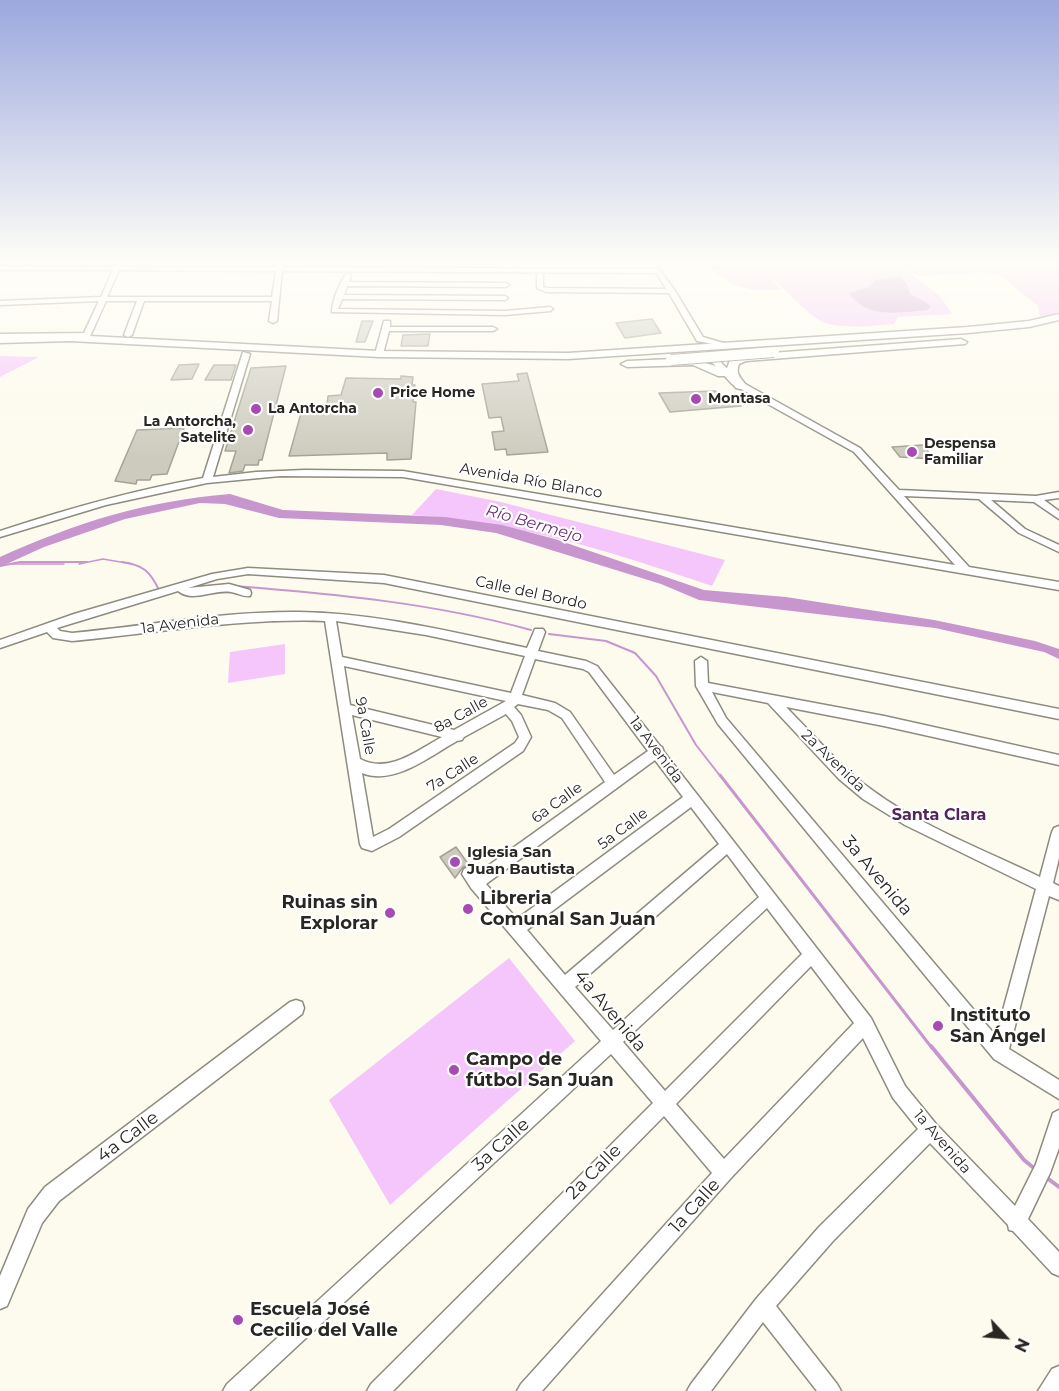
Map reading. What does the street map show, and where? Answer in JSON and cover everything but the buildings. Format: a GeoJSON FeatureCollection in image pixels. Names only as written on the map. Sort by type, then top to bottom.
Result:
{"type":"FeatureCollection","features":[{"type":"Feature","properties":{"kind":"highway"},"geometry":{"type":"LineString","coordinates":[[448,363],[536,364],[671,360],[773,347],[992,328]]}},
{"type":"Feature","properties":{"kind":"highway"},"geometry":{"type":"LineString","coordinates":[[717,350],[721,356],[738,360],[1015,337],[1059,328]]}},
{"type":"Feature","properties":{"kind":"highway"},"geometry":{"type":"LineString","coordinates":[[0,338],[70,338],[85,335],[111,340],[379,354],[584,355],[685,349],[717,350],[961,342]]}},
{"type":"Feature","properties":{"kind":"highway"},"geometry":{"type":"LineString","coordinates":[[0,346],[82,345],[547,366],[693,362],[706,365],[722,374]]}},
{"type":"Feature","properties":{"kind":"highway"},"geometry":{"type":"LineString","coordinates":[[584,355],[689,347],[717,350]]}},
{"type":"Feature","properties":{"kind":"highway"},"geometry":{"type":"LineString","coordinates":[[738,360],[734,362],[730,371],[740,385]]}},
{"type":"Feature","properties":{"kind":"street"},"geometry":{"type":"LineString","coordinates":[[0,338],[85,335],[89,328]]}},
{"type":"Feature","properties":{"kind":"street"},"geometry":{"type":"LineString","coordinates":[[128,335],[131,328]]}},
{"type":"Feature","properties":{"kind":"street"},"geometry":{"type":"LineString","coordinates":[[693,328],[700,339],[717,350],[740,385],[832,433],[858,453],[964,568]]}},
{"type":"Feature","properties":{"kind":"street"},"geometry":{"type":"LineString","coordinates":[[379,354],[386,329],[493,329]]}},
{"type":"Feature","properties":{"kind":"street"},"geometry":{"type":"LineString","coordinates":[[689,347],[700,339]]}},
{"type":"Feature","properties":{"kind":"street"},"geometry":{"type":"LineString","coordinates":[[717,350],[722,374],[730,383],[858,453]]}},
{"type":"Feature","properties":{"kind":"street"},"geometry":{"type":"LineString","coordinates":[[207,480],[246,354]]}},
{"type":"Feature","properties":{"kind":"street","name":"Avenida Río Blanco"},"geometry":{"type":"LineString","coordinates":[[0,534],[116,499],[207,480],[327,471],[403,474],[1059,586]]}},
{"type":"Feature","properties":{"kind":"street"},"geometry":{"type":"LineString","coordinates":[[896,493],[1036,499],[1059,495]]}},
{"type":"Feature","properties":{"kind":"street"},"geometry":{"type":"LineString","coordinates":[[981,496],[1022,531],[1059,549]]}},
{"type":"Feature","properties":{"kind":"street"},"geometry":{"type":"LineString","coordinates":[[1036,499],[1059,516]]}},
{"type":"Feature","properties":{"kind":"street","name":"Calle del Bordo"},"geometry":{"type":"LineString","coordinates":[[0,644],[216,576],[248,571],[384,579],[1059,714]]}},
{"type":"Feature","properties":{"kind":"street"},"geometry":{"type":"LineString","coordinates":[[182,588],[189,593],[229,588],[246,593]]}},
{"type":"Feature","properties":{"kind":"street","name":"1a Avenida"},"geometry":{"type":"LineString","coordinates":[[49,628],[57,635],[72,637],[220,618],[330,617],[374,621],[586,665],[593,669],[658,751],[767,899],[865,1023],[899,1092],[930,1130],[1059,1266]]}},
{"type":"Feature","properties":{"kind":"street","name":"9a Calle"},"geometry":{"type":"LineString","coordinates":[[330,617],[366,841]]}},
{"type":"Feature","properties":{"kind":"street"},"geometry":{"type":"LineString","coordinates":[[511,703],[539,632]]}},
{"type":"Feature","properties":{"kind":"street"},"geometry":{"type":"LineString","coordinates":[[336,660],[511,703],[559,710],[613,783]]}},
{"type":"Feature","properties":{"kind":"street","name":"3a Avenida"},"geometry":{"type":"LineString","coordinates":[[701,661],[702,686],[722,721],[1000,1053],[1059,1090]]}},
{"type":"Feature","properties":{"kind":"street"},"geometry":{"type":"LineString","coordinates":[[702,686],[884,721],[1059,760]]}},
{"type":"Feature","properties":{"kind":"street","name":"2a Avenida"},"geometry":{"type":"LineString","coordinates":[[773,701],[844,775],[868,795],[910,821],[1052,890]]}},
{"type":"Feature","properties":{"kind":"street","name":"8a Calle"},"geometry":{"type":"LineString","coordinates":[[355,762],[369,770],[395,769],[458,736],[511,703]]}},
{"type":"Feature","properties":{"kind":"street","name":"7a Calle"},"geometry":{"type":"LineString","coordinates":[[366,841],[372,845],[394,833],[519,747],[525,737],[511,703]]}},
{"type":"Feature","properties":{"kind":"street"},"geometry":{"type":"LineString","coordinates":[[346,709],[458,736]]}},
{"type":"Feature","properties":{"kind":"street","name":"6a Calle"},"geometry":{"type":"LineString","coordinates":[[472,878],[658,751]]}},
{"type":"Feature","properties":{"kind":"street","name":"5a Calle"},"geometry":{"type":"LineString","coordinates":[[516,929],[692,798]]}},
{"type":"Feature","properties":{"kind":"street"},"geometry":{"type":"LineString","coordinates":[[1000,1053],[1052,890],[1059,832]]}},
{"type":"Feature","properties":{"kind":"street"},"geometry":{"type":"LineString","coordinates":[[564,986],[727,845]]}},
{"type":"Feature","properties":{"kind":"street","name":"4a Avenida"},"geometry":{"type":"LineString","coordinates":[[472,878],[724,1173]]}},
{"type":"Feature","properties":{"kind":"street","name":"3a Calle"},"geometry":{"type":"LineString","coordinates":[[234,1391],[767,899]]}},
{"type":"Feature","properties":{"kind":"street","name":"2a Calle"},"geometry":{"type":"LineString","coordinates":[[378,1391],[811,956]]}},
{"type":"Feature","properties":{"kind":"street","name":"4a Calle"},"geometry":{"type":"LineString","coordinates":[[0,1299],[35,1216],[52,1194],[296,1008]]}},
{"type":"Feature","properties":{"kind":"street","name":"1a Calle"},"geometry":{"type":"LineString","coordinates":[[528,1391],[724,1173],[865,1023]]}},
{"type":"Feature","properties":{"kind":"street"},"geometry":{"type":"LineString","coordinates":[[1016,1223],[1040,1174],[1059,1119]]}},
{"type":"Feature","properties":{"kind":"street"},"geometry":{"type":"LineString","coordinates":[[698,1391],[763,1306],[833,1227],[930,1130]]}},
{"type":"Feature","properties":{"kind":"street"},"geometry":{"type":"LineString","coordinates":[[763,1306],[830,1391]]}},
{"type":"Feature","properties":{"kind":"street"},"geometry":{"type":"LineString","coordinates":[[1049,1391],[1059,1376]]}},
{"type":"Feature","properties":{"kind":"shaded area"},"geometry":{"type":"Polygon","coordinates":[[[0,356],[39,357],[0,377],[0,356]]]}},
{"type":"Feature","properties":{"kind":"shaded area"},"geometry":{"type":"Polygon","coordinates":[[[436,489],[501,502],[725,560],[712,586],[602,551],[527,531],[450,518],[412,515],[436,489]]]}},
{"type":"Feature","properties":{"kind":"shaded area"},"geometry":{"type":"Polygon","coordinates":[[[230,494],[283,510],[445,517],[502,525],[555,539],[704,590],[786,597],[934,620],[1035,641],[1059,649],[1059,659],[1044,652],[935,628],[699,600],[661,584],[496,533],[441,525],[279,518],[225,504],[200,503],[125,519],[44,547],[0,567],[0,557],[57,533],[112,515],[169,502],[230,494]]]}},
{"type":"Feature","properties":{"kind":"shaded area"},"geometry":{"type":"Polygon","coordinates":[[[285,644],[285,674],[228,683],[230,652],[285,644]]]}},
{"type":"Feature","properties":{"kind":"shaded area","name":"Campo de fútbol San Juan"},"geometry":{"type":"Polygon","coordinates":[[[509,958],[575,1041],[390,1205],[329,1100],[509,958]]]}},
{"type":"Feature","properties":{"kind":"waterway"},"geometry":{"type":"LineString","coordinates":[[79,564],[103,559],[127,563]]}},
{"type":"Feature","properties":{"kind":"waterway"},"geometry":{"type":"LineString","coordinates":[[0,566],[20,562]]}},
{"type":"Feature","properties":{"kind":"waterway"},"geometry":{"type":"LineString","coordinates":[[21,562],[87,562]]}},
{"type":"Feature","properties":{"kind":"waterway"},"geometry":{"type":"LineString","coordinates":[[122,562],[127,563]]}},
{"type":"Feature","properties":{"kind":"waterway"},"geometry":{"type":"LineString","coordinates":[[127,563],[132,564]]}},
{"type":"Feature","properties":{"kind":"waterway"},"geometry":{"type":"LineString","coordinates":[[127,563],[145,570],[159,590]]}},
{"type":"Feature","properties":{"kind":"waterway"},"geometry":{"type":"LineString","coordinates":[[12,564],[64,564]]}},
{"type":"Feature","properties":{"kind":"waterway"},"geometry":{"type":"LineString","coordinates":[[193,586],[210,586]]}},
{"type":"Feature","properties":{"kind":"waterway"},"geometry":{"type":"LineString","coordinates":[[234,586],[347,596],[421,606],[531,630]]}},
{"type":"Feature","properties":{"kind":"waterway"},"geometry":{"type":"LineString","coordinates":[[549,634],[606,641],[635,653],[656,676],[696,745],[721,777]]}},
{"type":"Feature","properties":{"kind":"waterway"},"geometry":{"type":"LineString","coordinates":[[720,775],[932,1048]]}},
{"type":"Feature","properties":{"kind":"waterway"},"geometry":{"type":"LineString","coordinates":[[931,1046],[1024,1160],[1035,1169]]}},
{"type":"Feature","properties":{"kind":"waterway"},"geometry":{"type":"LineString","coordinates":[[1047,1178],[1059,1187]]}},
{"type":"Feature","properties":{"kind":"place","name":"Price Home"},"geometry":{"type":"Point","coordinates":[378,393]}},
{"type":"Feature","properties":{"kind":"place","name":"Montasa"},"geometry":{"type":"Point","coordinates":[696,399]}},
{"type":"Feature","properties":{"kind":"place","name":"La Antorcha"},"geometry":{"type":"Point","coordinates":[256,409]}},
{"type":"Feature","properties":{"kind":"place","name":"La Antorcha, Satelite"},"geometry":{"type":"Point","coordinates":[248,430]}},
{"type":"Feature","properties":{"kind":"place","name":"Despensa Familiar"},"geometry":{"type":"Point","coordinates":[912,452]}},
{"type":"Feature","properties":{"kind":"place","name":"Iglesia San Juan Bautista"},"geometry":{"type":"Point","coordinates":[455,862]}},
{"type":"Feature","properties":{"kind":"place","name":"Libreria Comunal San Juan"},"geometry":{"type":"Point","coordinates":[468,909]}},
{"type":"Feature","properties":{"kind":"place","name":"Ruinas sin Explorar"},"geometry":{"type":"Point","coordinates":[390,913]}},
{"type":"Feature","properties":{"kind":"place","name":"Instituto San Ángel"},"geometry":{"type":"Point","coordinates":[938,1026]}},
{"type":"Feature","properties":{"kind":"place","name":"Campo de fútbol San Juan"},"geometry":{"type":"Point","coordinates":[454,1070]}},
{"type":"Feature","properties":{"kind":"place","name":"Escuela José Cecilio del Valle"},"geometry":{"type":"Point","coordinates":[238,1320]}},
{"type":"Feature","properties":{"kind":"district","name":"Santa Clara"},"geometry":{"type":"Point","coordinates":[939,815]}},
{"type":"Feature","properties":{"kind":"water label","name":"Río Bermejo"},"geometry":{"type":"Point","coordinates":[534,524]}}]}
